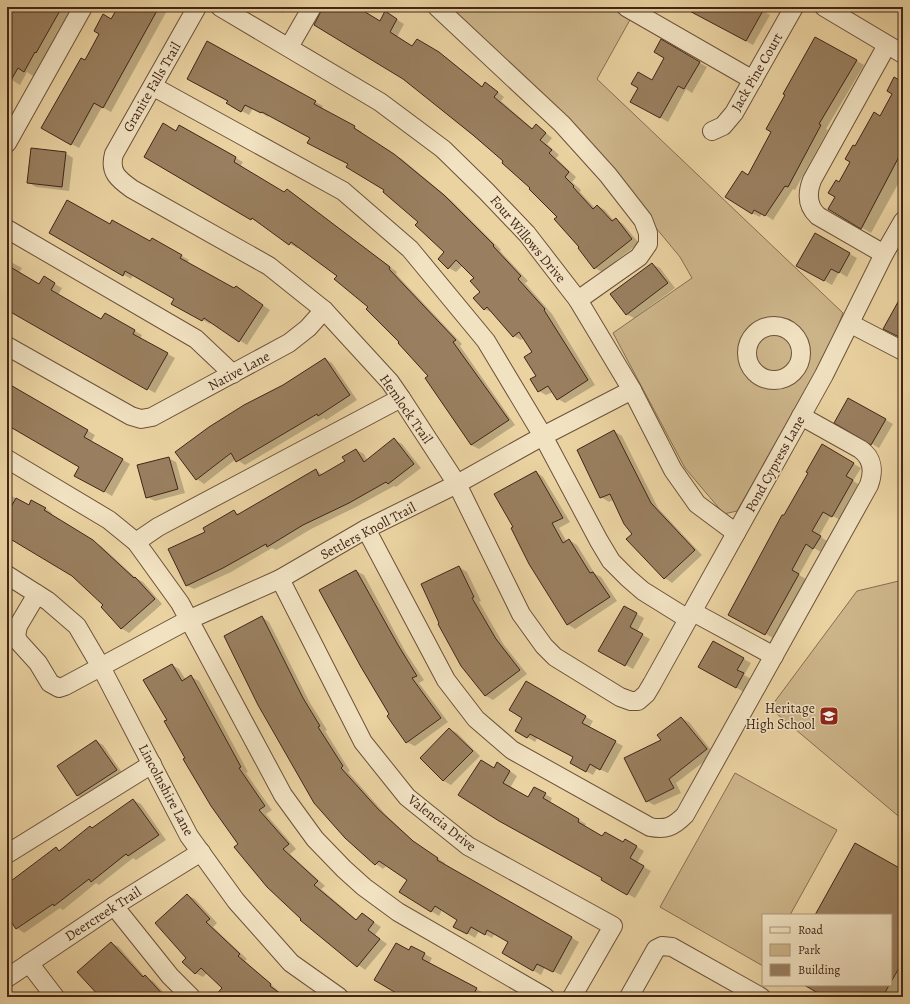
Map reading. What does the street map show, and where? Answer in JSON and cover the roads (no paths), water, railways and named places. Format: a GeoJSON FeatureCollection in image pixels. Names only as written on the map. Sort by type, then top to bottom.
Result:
{"type":"FeatureCollection","features":[{"type":"Feature","properties":{"kind":"street"},"geometry":{"type":"LineString","coordinates":[[7,143],[83,7]]}},
{"type":"Feature","properties":{"kind":"street","name":"Granite Falls Trail"},"geometry":{"type":"LineString","coordinates":[[112,168],[114,154],[154,87],[197,7]]}},
{"type":"Feature","properties":{"kind":"street","name":"Four Willows Drive"},"geometry":{"type":"LineString","coordinates":[[220,7],[380,102],[443,149],[486,191],[527,234],[578,300],[632,390],[672,470],[697,504],[736,533]]}},
{"type":"Feature","properties":{"kind":"street"},"geometry":{"type":"LineString","coordinates":[[289,47],[312,7]]}},
{"type":"Feature","properties":{"kind":"street"},"geometry":{"type":"LineString","coordinates":[[438,7],[562,124],[608,175],[643,220],[648,233],[648,244],[639,257],[578,300]]}},
{"type":"Feature","properties":{"kind":"street"},"geometry":{"type":"LineString","coordinates":[[626,7],[753,80]]}},
{"type":"Feature","properties":{"kind":"street","name":"Jack Pine Court"},"geometry":{"type":"LineString","coordinates":[[712,131],[728,121],[794,7]]}},
{"type":"Feature","properties":{"kind":"street"},"geometry":{"type":"LineString","coordinates":[[824,7],[903,54]]}},
{"type":"Feature","properties":{"kind":"street"},"geometry":{"type":"LineString","coordinates":[[884,254],[818,216],[812,209],[808,196],[812,180],[887,45]]}},
{"type":"Feature","properties":{"kind":"street"},"geometry":{"type":"LineString","coordinates":[[154,87],[343,191],[410,249],[486,341],[543,436],[611,561],[643,591],[774,656]]}},
{"type":"Feature","properties":{"kind":"street","name":"Hemlock Trail"},"geometry":{"type":"LineString","coordinates":[[112,168],[117,177],[124,183],[270,266],[324,310],[390,382],[401,398],[457,484],[521,614],[544,646],[555,657],[607,689],[626,699],[638,701]]}},
{"type":"Feature","properties":{"kind":"street","name":"Pond Cypress Lane"},"geometry":{"type":"LineString","coordinates":[[638,701],[646,694],[652,684],[824,375],[851,324],[884,254],[903,221]]}},
{"type":"Feature","properties":{"kind":"street"},"geometry":{"type":"LineString","coordinates":[[7,229],[196,339],[233,374]]}},
{"type":"Feature","properties":{"kind":"street","name":"Native Lane"},"geometry":{"type":"LineString","coordinates":[[7,346],[131,416],[144,418],[152,417],[289,343],[308,328],[324,310]]}},
{"type":"Feature","properties":{"kind":"street"},"geometry":{"type":"LineString","coordinates":[[851,324],[903,351]]}},
{"type":"Feature","properties":{"kind":"street"},"geometry":{"type":"LineString","coordinates":[[799,363],[824,375]]}},
{"type":"Feature","properties":{"kind":"street","name":"Settlers Knoll Trail"},"geometry":{"type":"LineString","coordinates":[[37,594],[18,626],[16,636],[19,642],[38,663],[50,683],[59,688],[101,668],[188,620],[280,579],[366,529],[457,484],[543,436],[632,390]]}},
{"type":"Feature","properties":{"kind":"street"},"geometry":{"type":"LineString","coordinates":[[136,542],[158,527],[401,398]]}},
{"type":"Feature","properties":{"kind":"street"},"geometry":{"type":"LineString","coordinates":[[366,529],[446,680],[476,719],[512,750],[650,827],[670,828],[685,815],[869,485],[872,476],[872,464],[864,452],[801,416]]}},
{"type":"Feature","properties":{"kind":"street"},"geometry":{"type":"LineString","coordinates":[[7,459],[109,520],[136,542],[180,603],[283,796],[325,849],[364,887],[398,912],[545,997]]}},
{"type":"Feature","properties":{"kind":"street","name":"Lincolnshire Lane"},"geometry":{"type":"LineString","coordinates":[[7,576],[37,594],[61,611],[77,626],[101,668],[189,836],[236,901],[292,963],[339,997]]}},
{"type":"Feature","properties":{"kind":"street","name":"Valencia Drive"},"geometry":{"type":"LineString","coordinates":[[280,579],[363,742],[407,797],[468,846],[613,926],[572,997]]}},
{"type":"Feature","properties":{"kind":"street"},"geometry":{"type":"LineString","coordinates":[[7,854],[152,764]]}},
{"type":"Feature","properties":{"kind":"street","name":"Deercreek Trail"},"geometry":{"type":"LineString","coordinates":[[7,978],[114,906],[201,852]]}},
{"type":"Feature","properties":{"kind":"street"},"geometry":{"type":"LineString","coordinates":[[114,906],[170,976],[191,997]]}},
{"type":"Feature","properties":{"kind":"street"},"geometry":{"type":"LineString","coordinates":[[629,997],[656,949],[666,946],[672,947],[761,997]]}},
{"type":"Feature","properties":{"kind":"street"},"geometry":{"type":"LineString","coordinates":[[29,963],[54,997]]}},
{"type":"Feature","properties":{"kind":"place","name":"Heritage High School"},"geometry":{"type":"Point","coordinates":[829,716]}}]}
